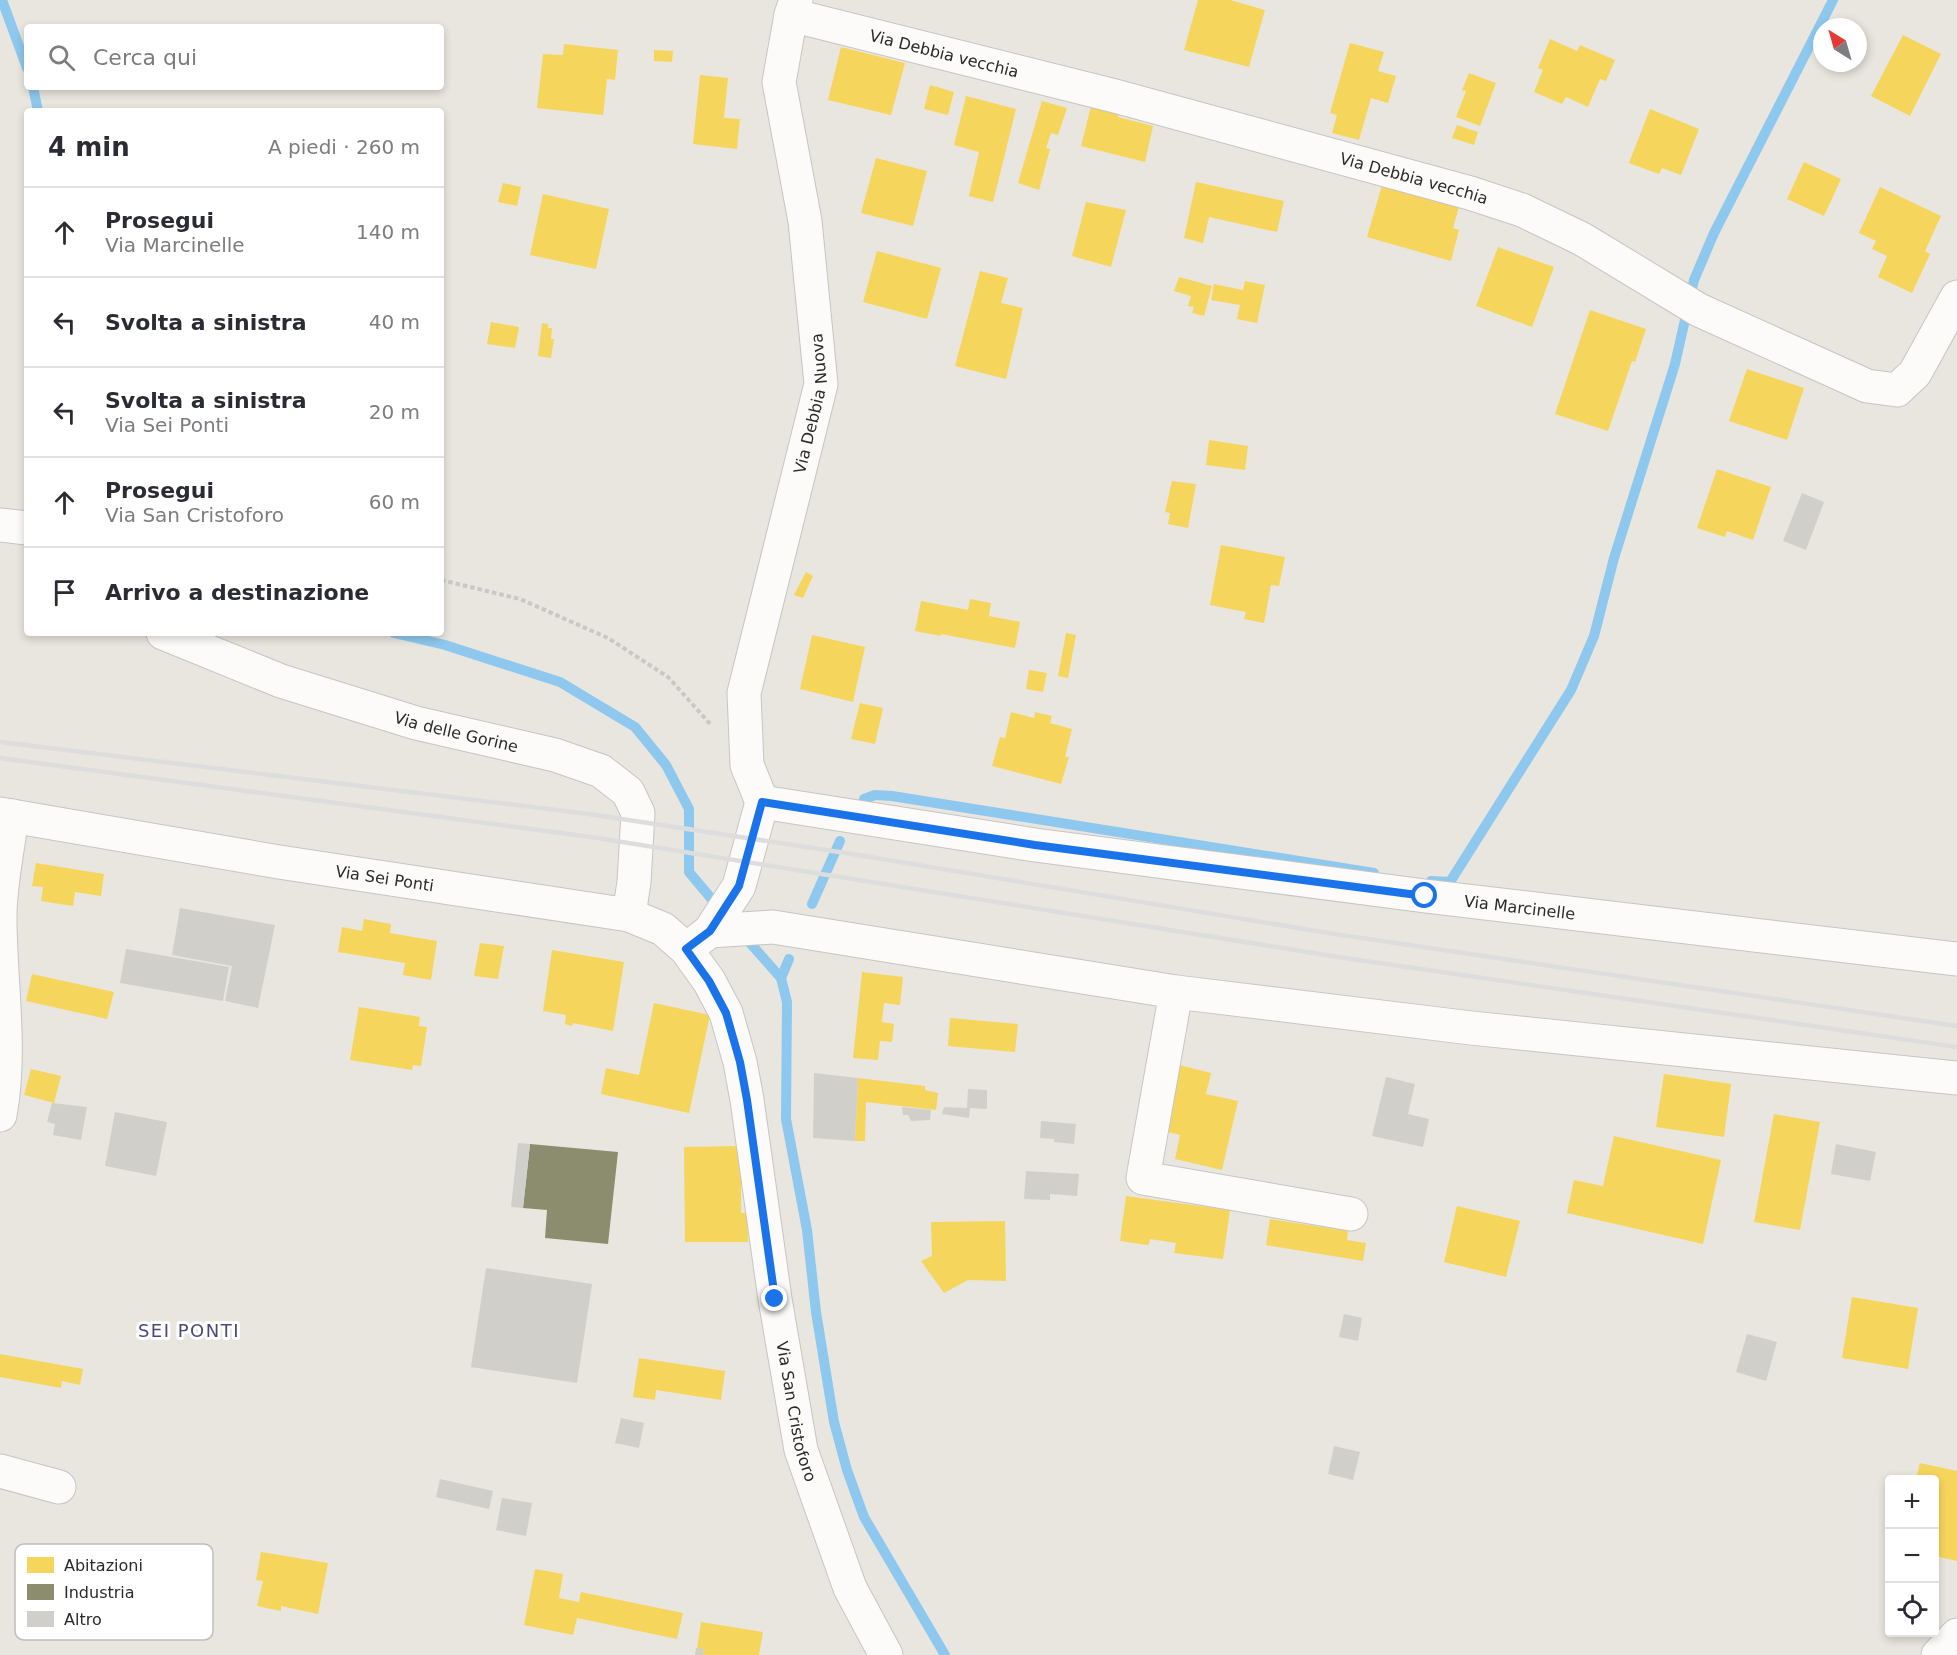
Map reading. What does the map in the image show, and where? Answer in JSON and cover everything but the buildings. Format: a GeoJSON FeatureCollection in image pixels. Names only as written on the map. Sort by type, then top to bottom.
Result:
{"type":"FeatureCollection","features":[{"type":"Feature","properties":{"kind":"street","name":"Via Debbia vecchia"},"geometry":{"type":"LineString","coordinates":[[793,8],[1470,193],[1522,210],[1582,239],[1690,305],[1867,386],[1897,390],[1915,373],[1957,297]]}},
{"type":"Feature","properties":{"kind":"street","name":"Via Debbia Nuova"},"geometry":{"type":"LineString","coordinates":[[762,802],[747,765],[744,693],[821,384],[805,221],[779,82],[793,8]]}},
{"type":"Feature","properties":{"kind":"street"},"geometry":{"type":"LineString","coordinates":[[0,525],[24,528]]}},
{"type":"Feature","properties":{"kind":"street","name":"Via delle Gorine"},"geometry":{"type":"LineString","coordinates":[[171,636],[303,688],[416,723],[555,754],[602,771],[628,792],[638,813],[634,882],[629,915]]}},
{"type":"Feature","properties":{"kind":"street"},"geometry":{"type":"LineString","coordinates":[[698,940],[739,886],[762,802]]}},
{"type":"Feature","properties":{"kind":"street","name":"Via Marcinelle"},"geometry":{"type":"LineString","coordinates":[[762,802],[1035,845],[1425,896],[1957,959]]}},
{"type":"Feature","properties":{"kind":"street"},"geometry":{"type":"LineString","coordinates":[[0,1115],[4,1096],[4,1028],[0,915],[6,815]]}},
{"type":"Feature","properties":{"kind":"street","name":"Via Sei Ponti"},"geometry":{"type":"LineString","coordinates":[[6,815],[279,862],[629,915],[698,940],[709,981],[726,1013]]}},
{"type":"Feature","properties":{"kind":"street"},"geometry":{"type":"LineString","coordinates":[[698,940],[773,927],[1176,992],[1472,1028],[1957,1078]]}},
{"type":"Feature","properties":{"kind":"street"},"geometry":{"type":"LineString","coordinates":[[1176,992],[1143,1178],[1351,1214]]}},
{"type":"Feature","properties":{"kind":"street","name":"Via San Cristoforo"},"geometry":{"type":"LineString","coordinates":[[726,1013],[740,1062],[747,1100],[775,1299],[801,1450],[850,1588],[886,1655]]}},
{"type":"Feature","properties":{"kind":"street"},"geometry":{"type":"LineString","coordinates":[[0,1471],[58,1487]]}},
{"type":"Feature","properties":{"kind":"street"},"geometry":{"type":"LineString","coordinates":[[1938,1655],[1957,1635]]}},
{"type":"Feature","properties":{"kind":"path"},"geometry":{"type":"LineString","coordinates":[[444,581],[520,599],[608,638],[668,677],[747,765]]}},
{"type":"Feature","properties":{"kind":"waterway"},"geometry":{"type":"LineString","coordinates":[[2,0],[24,60]]}},
{"type":"Feature","properties":{"kind":"waterway"},"geometry":{"type":"LineString","coordinates":[[1431,881],[1450,882],[1571,690],[1594,636],[1614,558],[1675,364],[1694,280],[1714,233],[1833,0]]}},
{"type":"Feature","properties":{"kind":"waterway"},"geometry":{"type":"LineString","coordinates":[[34,90],[37,108]]}},
{"type":"Feature","properties":{"kind":"waterway"},"geometry":{"type":"LineString","coordinates":[[407,636],[445,645],[560,682],[635,727],[666,765],[689,809],[689,872],[720,909]]}},
{"type":"Feature","properties":{"kind":"waterway"},"geometry":{"type":"LineString","coordinates":[[864,799],[875,795],[892,796],[1374,873]]}},
{"type":"Feature","properties":{"kind":"waterway"},"geometry":{"type":"LineString","coordinates":[[812,904],[840,841]]}},
{"type":"Feature","properties":{"kind":"waterway"},"geometry":{"type":"LineString","coordinates":[[742,934],[781,978],[787,1002],[786,1119],[807,1230],[816,1312],[834,1422],[847,1470],[864,1517],[945,1655]]}},
{"type":"Feature","properties":{"kind":"waterway"},"geometry":{"type":"LineString","coordinates":[[781,978],[789,959]]}},
{"type":"Feature","properties":{"kind":"railway"},"geometry":{"type":"LineString","coordinates":[[0,742],[589,814],[852,854],[1328,933],[1957,1026]]}},
{"type":"Feature","properties":{"kind":"railway"},"geometry":{"type":"LineString","coordinates":[[0,758],[591,837],[1338,957],[1957,1047]]}},
{"type":"Feature","properties":{"kind":"district","name":"SEI PONTI"},"geometry":{"type":"Point","coordinates":[189,1330]}},
{"type":"Feature","properties":{"kind":"route"},"geometry":{"type":"LineString","coordinates":[[775,1299],[740,1062],[726,1013],[709,981],[686,949],[710,931],[739,886],[762,802],[1035,845],[1425,896]]}}]}
